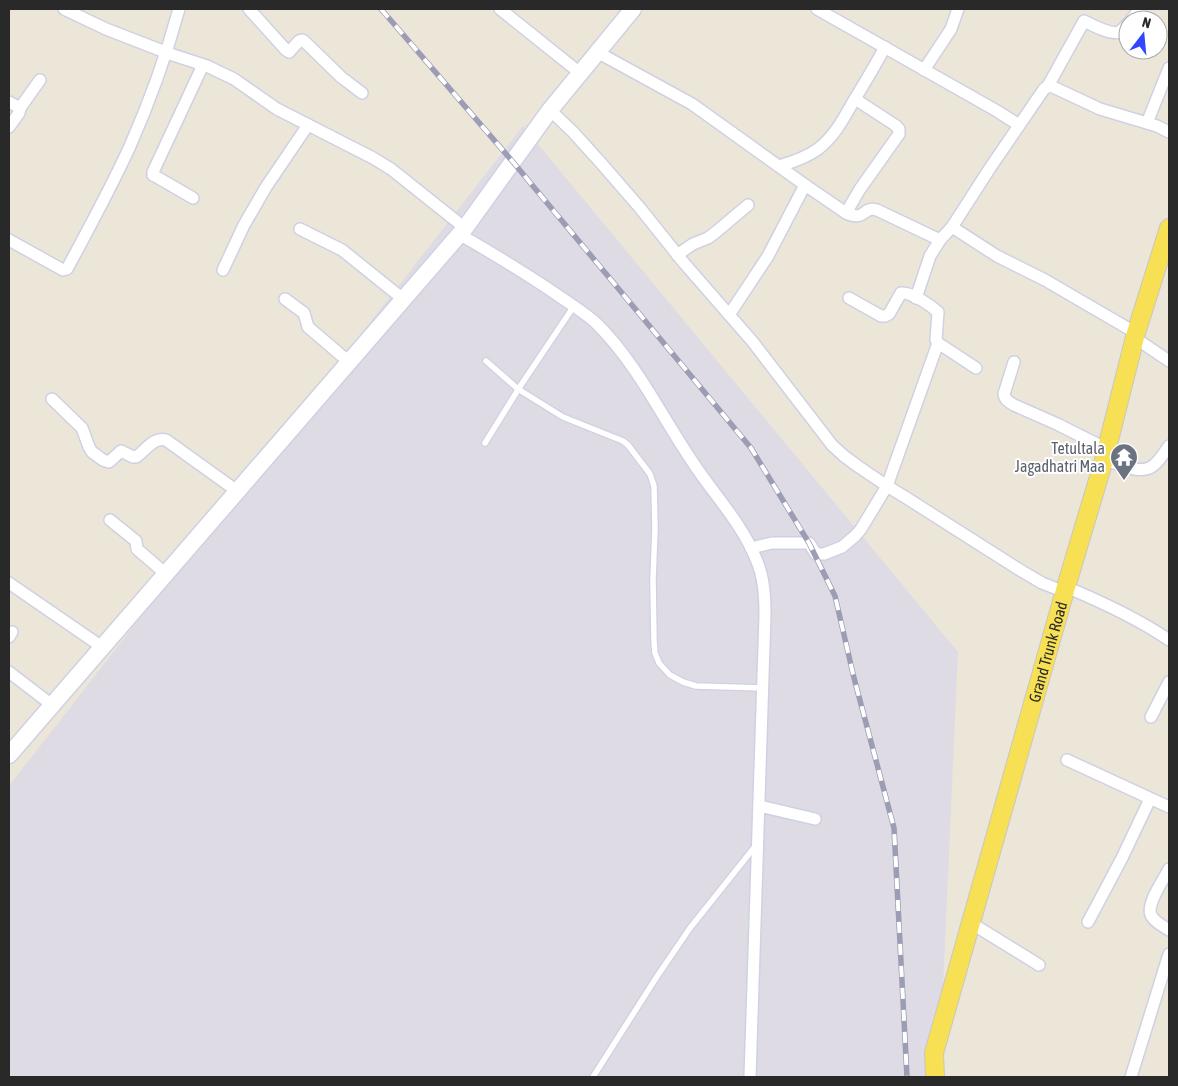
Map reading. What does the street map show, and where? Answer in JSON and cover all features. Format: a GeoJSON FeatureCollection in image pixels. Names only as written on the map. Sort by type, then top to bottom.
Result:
{"type":"FeatureCollection","features":[{"type":"Feature","properties":{"kind":"main road","name":"Grand Trunk Road"},"geometry":{"type":"LineString","coordinates":[[935,1077],[934,1053],[1065,589],[1106,454],[1135,336],[1168,234]]}},
{"type":"Feature","properties":{"kind":"street"},"geometry":{"type":"LineString","coordinates":[[64,9],[106,29],[166,53],[203,65],[234,79],[277,109],[373,158],[391,169],[462,231],[574,306],[596,323],[631,366],[698,470],[743,533],[757,561],[765,591],[750,1077]]}},
{"type":"Feature","properties":{"kind":"street"},"geometry":{"type":"LineString","coordinates":[[249,9],[286,50],[289,52],[299,41],[304,41],[341,77],[362,93]]}},
{"type":"Feature","properties":{"kind":"street"},"geometry":{"type":"LineString","coordinates":[[500,9],[580,73]]}},
{"type":"Feature","properties":{"kind":"street"},"geometry":{"type":"LineString","coordinates":[[9,755],[462,231],[550,110],[633,9]]}},
{"type":"Feature","properties":{"kind":"street"},"geometry":{"type":"LineString","coordinates":[[817,9],[1019,125]]}},
{"type":"Feature","properties":{"kind":"street"},"geometry":{"type":"LineString","coordinates":[[924,70],[951,29],[958,9]]}},
{"type":"Feature","properties":{"kind":"street"},"geometry":{"type":"LineString","coordinates":[[9,240],[63,270],[67,269],[118,170],[144,111],[166,53],[178,10]]}},
{"type":"Feature","properties":{"kind":"street"},"geometry":{"type":"LineString","coordinates":[[916,298],[930,256],[1019,125],[1048,86],[1084,21],[1106,31],[1118,32]]}},
{"type":"Feature","properties":{"kind":"street"},"geometry":{"type":"LineString","coordinates":[[779,166],[809,155],[820,147],[835,131],[885,48]]}},
{"type":"Feature","properties":{"kind":"street"},"geometry":{"type":"LineString","coordinates":[[597,52],[692,104],[846,213],[859,216],[874,208],[940,240]]}},
{"type":"Feature","properties":{"kind":"street"},"geometry":{"type":"LineString","coordinates":[[193,198],[154,176],[153,172],[203,65]]}},
{"type":"Feature","properties":{"kind":"street"},"geometry":{"type":"LineString","coordinates":[[1147,123],[1169,68]]}},
{"type":"Feature","properties":{"kind":"street"},"geometry":{"type":"LineString","coordinates":[[9,127],[40,80]]}},
{"type":"Feature","properties":{"kind":"street"},"geometry":{"type":"LineString","coordinates":[[1048,86],[1100,109],[1147,123],[1169,132]]}},
{"type":"Feature","properties":{"kind":"street"},"geometry":{"type":"LineString","coordinates":[[846,213],[860,189],[899,134],[899,129],[895,125],[855,99]]}},
{"type":"Feature","properties":{"kind":"street"},"geometry":{"type":"LineString","coordinates":[[9,102],[20,108]]}},
{"type":"Feature","properties":{"kind":"street"},"geometry":{"type":"LineString","coordinates":[[550,110],[573,132],[640,208],[677,255],[780,376],[832,445],[844,456],[886,486],[1042,583],[1102,602],[1151,628],[1169,640]]}},
{"type":"Feature","properties":{"kind":"street"},"geometry":{"type":"LineString","coordinates":[[223,270],[244,225],[266,187],[308,125]]}},
{"type":"Feature","properties":{"kind":"street"},"geometry":{"type":"LineString","coordinates":[[729,314],[768,256],[805,185]]}},
{"type":"Feature","properties":{"kind":"street"},"geometry":{"type":"LineString","coordinates":[[677,255],[693,244],[708,238],[748,205]]}},
{"type":"Feature","properties":{"kind":"street"},"geometry":{"type":"LineString","coordinates":[[952,226],[997,256],[1045,280],[1135,336],[1169,361]]}},
{"type":"Feature","properties":{"kind":"street"},"geometry":{"type":"LineString","coordinates":[[300,229],[342,250],[403,299]]}},
{"type":"Feature","properties":{"kind":"street"},"geometry":{"type":"LineString","coordinates":[[849,298],[881,316],[889,314],[901,293],[916,298],[938,312],[936,340],[938,343],[976,368]]}},
{"type":"Feature","properties":{"kind":"street"},"geometry":{"type":"LineString","coordinates":[[286,299],[304,313],[308,327],[349,362]]}},
{"type":"Feature","properties":{"kind":"street"},"geometry":{"type":"LineString","coordinates":[[751,548],[772,542],[810,543],[816,554],[824,554],[842,547],[855,536],[886,486],[938,343]]}},
{"type":"Feature","properties":{"kind":"street"},"geometry":{"type":"LineString","coordinates":[[1014,362],[1004,394],[1008,402],[1057,424],[1135,469],[1149,469],[1169,446]]}},
{"type":"Feature","properties":{"kind":"street"},"geometry":{"type":"LineString","coordinates":[[52,399],[82,428],[89,447],[103,460],[109,462],[121,451],[133,457],[136,456],[155,441],[162,439],[237,491]]}},
{"type":"Feature","properties":{"kind":"street"},"geometry":{"type":"LineString","coordinates":[[110,520],[136,541],[136,549],[166,574]]}},
{"type":"Feature","properties":{"kind":"street"},"geometry":{"type":"LineString","coordinates":[[9,583],[102,647]]}},
{"type":"Feature","properties":{"kind":"street"},"geometry":{"type":"LineString","coordinates":[[9,672],[52,705]]}},
{"type":"Feature","properties":{"kind":"street"},"geometry":{"type":"LineString","coordinates":[[1151,717],[1169,682]]}},
{"type":"Feature","properties":{"kind":"street"},"geometry":{"type":"LineString","coordinates":[[1067,760],[1169,807]]}},
{"type":"Feature","properties":{"kind":"street"},"geometry":{"type":"LineString","coordinates":[[1088,922],[1122,858],[1150,798]]}},
{"type":"Feature","properties":{"kind":"street"},"geometry":{"type":"LineString","coordinates":[[758,806],[814,819]]}},
{"type":"Feature","properties":{"kind":"street"},"geometry":{"type":"LineString","coordinates":[[1169,869],[1150,908],[1150,914],[1154,920],[1169,930]]}},
{"type":"Feature","properties":{"kind":"street"},"geometry":{"type":"LineString","coordinates":[[971,923],[1039,965]]}},
{"type":"Feature","properties":{"kind":"street"},"geometry":{"type":"LineString","coordinates":[[1131,1077],[1169,954]]}},
{"type":"Feature","properties":{"kind":"lane"},"geometry":{"type":"LineString","coordinates":[[485,444],[518,389],[574,306]]}},
{"type":"Feature","properties":{"kind":"lane"},"geometry":{"type":"LineString","coordinates":[[486,361],[518,389],[563,417],[623,441],[650,474],[654,486],[654,641],[655,653],[659,663],[670,675],[696,686],[763,688]]}},
{"type":"Feature","properties":{"kind":"lane"},"geometry":{"type":"LineString","coordinates":[[593,1077],[680,942],[758,842]]}},
{"type":"Feature","properties":{"kind":"shaded area"},"geometry":{"type":"Polygon","coordinates":[[[523,126],[958,652],[939,1077],[9,1077],[9,786],[523,126]]]}},
{"type":"Feature","properties":{"kind":"railway"},"geometry":{"type":"LineString","coordinates":[[381,9],[513,162],[751,448],[809,543],[835,596],[854,678],[894,828],[907,1077]]}},
{"type":"Feature","properties":{"kind":"place","name":"Tetultala Jagadhatri Maa"},"geometry":{"type":"Point","coordinates":[1124,481]}}]}
